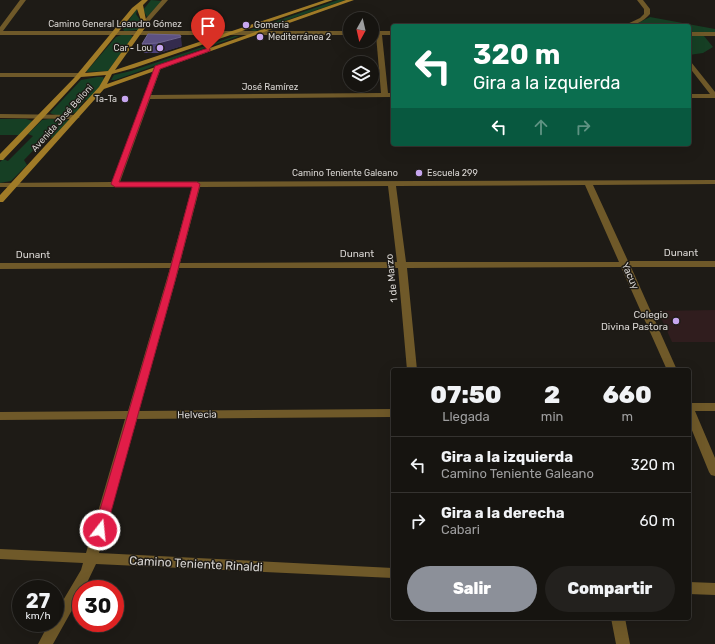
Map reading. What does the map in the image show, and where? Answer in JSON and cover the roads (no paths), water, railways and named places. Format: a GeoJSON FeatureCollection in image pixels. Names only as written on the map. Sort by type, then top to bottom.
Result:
{"type":"FeatureCollection","features":[{"type":"Feature","properties":{"kind":"main road","name":"Avenida José Belloni"},"geometry":{"type":"LineString","coordinates":[[0,158],[42,116],[79,75],[134,9],[144,0]]}},
{"type":"Feature","properties":{"kind":"main road"},"geometry":{"type":"LineString","coordinates":[[79,75],[110,73],[330,0]]}},
{"type":"Feature","properties":{"kind":"main road"},"geometry":{"type":"LineString","coordinates":[[102,88],[351,0]]}},
{"type":"Feature","properties":{"kind":"main road"},"geometry":{"type":"LineString","coordinates":[[140,5],[140,11],[144,24]]}},
{"type":"Feature","properties":{"kind":"main road","name":"Avenida José Belloni"},"geometry":{"type":"LineString","coordinates":[[0,200],[102,88],[110,73],[144,24]]}},
{"type":"Feature","properties":{"kind":"street"},"geometry":{"type":"LineString","coordinates":[[0,32],[24,0]]}},
{"type":"Feature","properties":{"kind":"street","name":"Avenida José Belloni"},"geometry":{"type":"LineString","coordinates":[[144,24],[165,0]]}},
{"type":"Feature","properties":{"kind":"street"},"geometry":{"type":"LineString","coordinates":[[631,24],[642,19],[647,14],[647,9],[640,0]]}},
{"type":"Feature","properties":{"kind":"street","name":"Camino General Leandro Gómez"},"geometry":{"type":"LineString","coordinates":[[0,32],[113,34],[343,33]]}},
{"type":"Feature","properties":{"kind":"street"},"geometry":{"type":"LineString","coordinates":[[379,33],[391,33]]}},
{"type":"Feature","properties":{"kind":"street"},"geometry":{"type":"LineString","coordinates":[[691,34],[715,34]]}},
{"type":"Feature","properties":{"kind":"street"},"geometry":{"type":"LineString","coordinates":[[378,48],[385,95]]}},
{"type":"Feature","properties":{"kind":"street"},"geometry":{"type":"LineString","coordinates":[[691,66],[715,96]]}},
{"type":"Feature","properties":{"kind":"street"},"geometry":{"type":"LineString","coordinates":[[115,184],[158,68]]}},
{"type":"Feature","properties":{"kind":"street"},"geometry":{"type":"LineString","coordinates":[[0,75],[79,75]]}},
{"type":"Feature","properties":{"kind":"street","name":"José Ramírez"},"geometry":{"type":"LineString","coordinates":[[147,97],[391,95]]}},
{"type":"Feature","properties":{"kind":"street"},"geometry":{"type":"LineString","coordinates":[[691,96],[715,96]]}},
{"type":"Feature","properties":{"kind":"street"},"geometry":{"type":"LineString","coordinates":[[0,116],[76,117]]}},
{"type":"Feature","properties":{"kind":"street","name":"Yacuy"},"geometry":{"type":"LineString","coordinates":[[588,182],[671,368]]}},
{"type":"Feature","properties":{"kind":"street","name":"Camino Teniente Galeano"},"geometry":{"type":"LineString","coordinates":[[0,185],[715,182]]}},
{"type":"Feature","properties":{"kind":"street","name":"1 de Marzo"},"geometry":{"type":"LineString","coordinates":[[392,183],[402,265],[412,368]]}},
{"type":"Feature","properties":{"kind":"street"},"geometry":{"type":"LineString","coordinates":[[45,644],[87,571],[91,559],[133,416],[197,184]]}},
{"type":"Feature","properties":{"kind":"street","name":"Dunant"},"geometry":{"type":"LineString","coordinates":[[0,266],[715,264]]}},
{"type":"Feature","properties":{"kind":"street"},"geometry":{"type":"LineString","coordinates":[[691,408],[715,408]]}},
{"type":"Feature","properties":{"kind":"street","name":"Helvecia"},"geometry":{"type":"LineString","coordinates":[[0,416],[391,413]]}},
{"type":"Feature","properties":{"kind":"street"},"geometry":{"type":"LineString","coordinates":[[691,413],[715,472]]}},
{"type":"Feature","properties":{"kind":"street","name":"Camino Teniente Rinaldi"},"geometry":{"type":"LineString","coordinates":[[0,554],[391,573]]}},
{"type":"Feature","properties":{"kind":"street"},"geometry":{"type":"LineString","coordinates":[[691,588],[715,589]]}},
{"type":"Feature","properties":{"kind":"street"},"geometry":{"type":"LineString","coordinates":[[618,620],[623,644]]}},
{"type":"Feature","properties":{"kind":"place","name":"Gomeria"},"geometry":{"type":"Point","coordinates":[246,25]}},
{"type":"Feature","properties":{"kind":"place","name":"Mediterránea 2"},"geometry":{"type":"Point","coordinates":[260,37]}},
{"type":"Feature","properties":{"kind":"place","name":"Car - Lou"},"geometry":{"type":"Point","coordinates":[160,48]}},
{"type":"Feature","properties":{"kind":"place","name":"Ta-Ta"},"geometry":{"type":"Point","coordinates":[125,99]}},
{"type":"Feature","properties":{"kind":"place","name":"Escuela 299"},"geometry":{"type":"Point","coordinates":[419,173]}},
{"type":"Feature","properties":{"kind":"place","name":"Colegio Divina Pastora"},"geometry":{"type":"Point","coordinates":[676,321]}}]}
